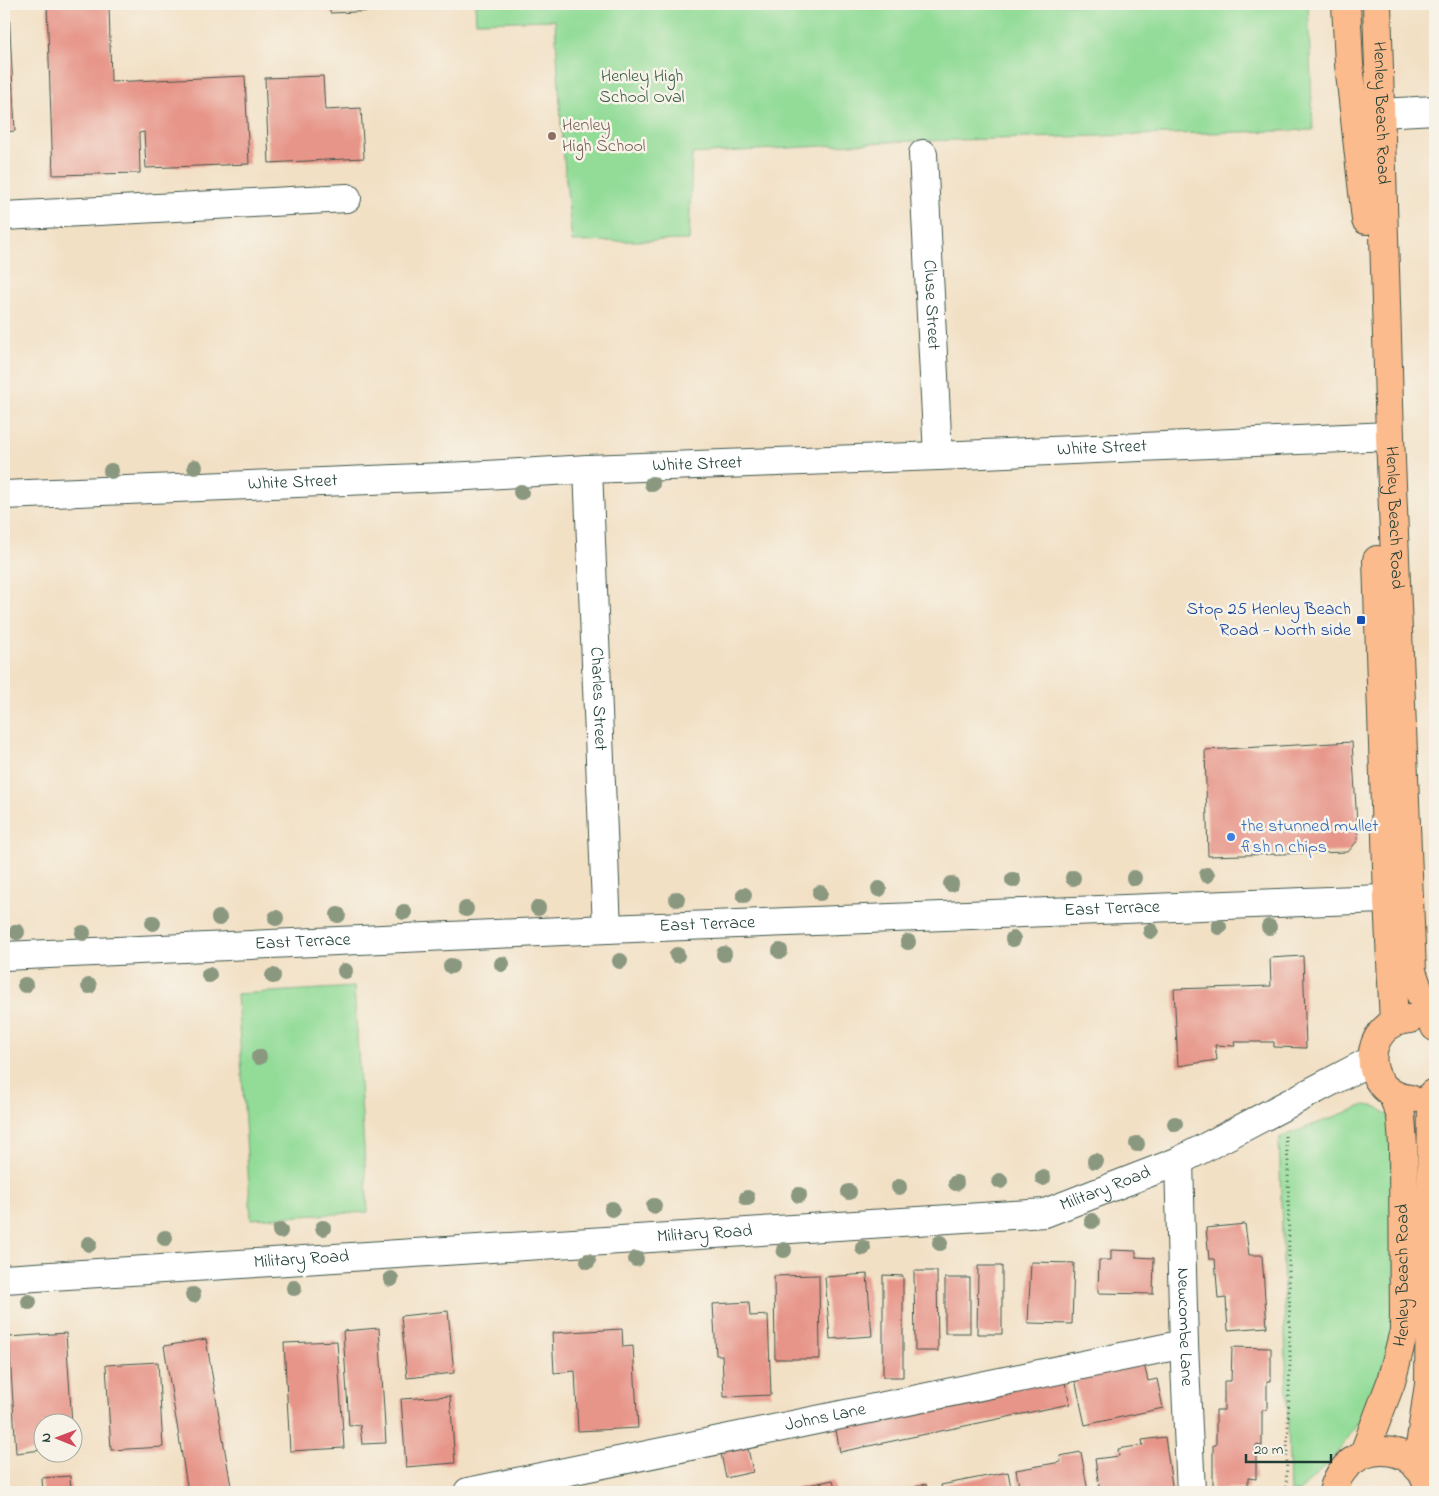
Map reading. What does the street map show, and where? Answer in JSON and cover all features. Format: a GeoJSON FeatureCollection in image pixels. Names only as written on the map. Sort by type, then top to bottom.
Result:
{"type":"FeatureCollection","features":[{"type":"Feature","properties":{"kind":"main road","name":"Henley Beach Road"},"geometry":{"type":"LineString","coordinates":[[1346,4],[1349,64],[1366,206],[1381,436],[1399,899],[1394,1023]]}},
{"type":"Feature","properties":{"kind":"main road","name":"Henley Beach Road"},"geometry":{"type":"LineString","coordinates":[[1376,4],[1380,112],[1381,436]]}},
{"type":"Feature","properties":{"kind":"main road","name":"Henley Beach Road"},"geometry":{"type":"LineString","coordinates":[[1399,899],[1412,971],[1435,1027]]}},
{"type":"Feature","properties":{"kind":"main road"},"geometry":{"type":"LineString","coordinates":[[1372,1060],[1374,1046],[1382,1032],[1394,1023],[1415,1019],[1435,1027]]}},
{"type":"Feature","properties":{"kind":"main road","name":"Henley Beach Road"},"geometry":{"type":"LineString","coordinates":[[1364,1453],[1391,1382],[1404,1331],[1403,1146],[1401,1116],[1392,1094],[1378,1080],[1372,1060]]}},
{"type":"Feature","properties":{"kind":"main road","name":"Henley Beach Road"},"geometry":{"type":"LineString","coordinates":[[1417,1467],[1429,1384],[1434,1093]]}},
{"type":"Feature","properties":{"kind":"main road"},"geometry":{"type":"LineString","coordinates":[[1392,1094],[1416,1099],[1434,1093]]}},
{"type":"Feature","properties":{"kind":"main road"},"geometry":{"type":"LineString","coordinates":[[1331,1489],[1342,1470],[1352,1460],[1364,1453],[1379,1451],[1393,1452],[1406,1458],[1417,1467],[1425,1478],[1429,1492]]}},
{"type":"Feature","properties":{"kind":"street"},"geometry":{"type":"LineString","coordinates":[[1380,112],[1435,110]]}},
{"type":"Feature","properties":{"kind":"street","name":"Cluse Street"},"geometry":{"type":"LineString","coordinates":[[923,154],[938,456]]}},
{"type":"Feature","properties":{"kind":"street"},"geometry":{"type":"LineString","coordinates":[[4,216],[347,198]]}},
{"type":"Feature","properties":{"kind":"street","name":"White Street"},"geometry":{"type":"LineString","coordinates":[[4,495],[1381,436]]}},
{"type":"Feature","properties":{"kind":"street","name":"Charles Street"},"geometry":{"type":"LineString","coordinates":[[588,469],[607,929]]}},
{"type":"Feature","properties":{"kind":"street","name":"East Terrace"},"geometry":{"type":"LineString","coordinates":[[4,956],[607,929],[1399,899]]}},
{"type":"Feature","properties":{"kind":"street","name":"Military Road"},"geometry":{"type":"LineString","coordinates":[[4,1279],[1045,1213],[1179,1161],[1372,1060]]}},
{"type":"Feature","properties":{"kind":"street","name":"Newcombe Lane"},"geometry":{"type":"LineString","coordinates":[[1179,1161],[1184,1344],[1191,1492]]}},
{"type":"Feature","properties":{"kind":"street","name":"Johns Lane"},"geometry":{"type":"LineString","coordinates":[[468,1492],[1184,1344]]}},
{"type":"Feature","properties":{"kind":"path"},"geometry":{"type":"LineString","coordinates":[[1280,1108],[1288,1160],[1290,1360],[1286,1492]]}},
{"type":"Feature","properties":{"kind":"green space","name":"Henley High School Oval"},"geometry":{"type":"Polygon","coordinates":[[[475,4],[1308,4],[1313,130],[886,142],[692,154],[689,240],[572,242],[562,139],[555,20],[476,22],[475,4]]]}},
{"type":"Feature","properties":{"kind":"green space"},"geometry":{"type":"Polygon","coordinates":[[[354,987],[368,1212],[251,1219],[237,994],[354,987]]]}},
{"type":"Feature","properties":{"kind":"green space"},"geometry":{"type":"Polygon","coordinates":[[[1365,1105],[1378,1107],[1392,1119],[1396,1325],[1385,1362],[1356,1426],[1341,1448],[1317,1475],[1298,1492],[1290,1492],[1279,1138],[1365,1105]]]}},
{"type":"Feature","properties":{"kind":"building"},"geometry":{"type":"Polygon","coordinates":[[[47,4],[109,4],[111,82],[245,76],[249,164],[146,168],[144,132],[139,133],[140,173],[53,175],[47,4]]]}},
{"type":"Feature","properties":{"kind":"building"},"geometry":{"type":"Polygon","coordinates":[[[330,4],[378,4],[379,11],[330,13],[330,4]]]}},
{"type":"Feature","properties":{"kind":"building"},"geometry":{"type":"Polygon","coordinates":[[[391,4],[445,4],[445,5],[391,8],[391,4]]]}},
{"type":"Feature","properties":{"kind":"building"},"geometry":{"type":"Polygon","coordinates":[[[4,9],[9,9],[15,131],[4,132],[4,9]]]}},
{"type":"Feature","properties":{"kind":"building"},"geometry":{"type":"Polygon","coordinates":[[[323,76],[325,110],[361,108],[364,158],[269,163],[265,78],[323,76]]]}},
{"type":"Feature","properties":{"kind":"building"},"geometry":{"type":"Polygon","coordinates":[[[1352,742],[1358,840],[1348,852],[1208,856],[1205,750],[1352,742]]]}},
{"type":"Feature","properties":{"kind":"building"},"geometry":{"type":"Polygon","coordinates":[[[1303,956],[1306,1048],[1274,1047],[1274,1042],[1234,1042],[1235,1046],[1215,1045],[1217,1060],[1178,1066],[1174,989],[1271,986],[1270,958],[1303,956]]]}},
{"type":"Feature","properties":{"kind":"building"},"geometry":{"type":"Polygon","coordinates":[[[1245,1224],[1249,1255],[1262,1255],[1267,1327],[1228,1330],[1226,1298],[1218,1299],[1215,1259],[1209,1259],[1206,1228],[1245,1224]]]}},
{"type":"Feature","properties":{"kind":"building"},"geometry":{"type":"Polygon","coordinates":[[[1111,1250],[1136,1251],[1136,1257],[1154,1258],[1153,1294],[1098,1293],[1099,1260],[1111,1260],[1111,1250]]]}},
{"type":"Feature","properties":{"kind":"building"},"geometry":{"type":"Polygon","coordinates":[[[1031,1262],[1074,1263],[1072,1324],[1028,1323],[1031,1262]]]}},
{"type":"Feature","properties":{"kind":"building"},"geometry":{"type":"Polygon","coordinates":[[[978,1266],[1002,1266],[1002,1334],[977,1334],[978,1266]]]}},
{"type":"Feature","properties":{"kind":"building"},"geometry":{"type":"Polygon","coordinates":[[[914,1271],[937,1271],[938,1351],[915,1351],[914,1271]]]}},
{"type":"Feature","properties":{"kind":"building"},"geometry":{"type":"Polygon","coordinates":[[[867,1274],[872,1336],[830,1339],[825,1277],[867,1274]]]}},
{"type":"Feature","properties":{"kind":"building"},"geometry":{"type":"Polygon","coordinates":[[[819,1275],[820,1359],[775,1359],[774,1276],[819,1275]]]}},
{"type":"Feature","properties":{"kind":"building"},"geometry":{"type":"Polygon","coordinates":[[[883,1275],[903,1276],[903,1377],[883,1377],[883,1275]]]}},
{"type":"Feature","properties":{"kind":"building"},"geometry":{"type":"Polygon","coordinates":[[[945,1278],[970,1278],[970,1333],[945,1333],[945,1278]]]}},
{"type":"Feature","properties":{"kind":"building"},"geometry":{"type":"Polygon","coordinates":[[[749,1302],[750,1316],[768,1315],[771,1395],[724,1397],[722,1355],[716,1355],[713,1304],[749,1302]]]}},
{"type":"Feature","properties":{"kind":"building"},"geometry":{"type":"Polygon","coordinates":[[[448,1311],[454,1373],[407,1378],[401,1316],[448,1311]]]}},
{"type":"Feature","properties":{"kind":"building"},"geometry":{"type":"Polygon","coordinates":[[[379,1328],[386,1443],[362,1444],[360,1425],[349,1426],[343,1331],[379,1328]]]}},
{"type":"Feature","properties":{"kind":"building"},"geometry":{"type":"Polygon","coordinates":[[[622,1329],[623,1347],[633,1346],[638,1428],[578,1431],[575,1371],[554,1373],[552,1333],[622,1329]]]}},
{"type":"Feature","properties":{"kind":"building"},"geometry":{"type":"Polygon","coordinates":[[[66,1333],[71,1414],[32,1414],[32,1451],[16,1453],[9,1337],[66,1333]]]}},
{"type":"Feature","properties":{"kind":"building"},"geometry":{"type":"Polygon","coordinates":[[[206,1339],[232,1492],[188,1492],[164,1346],[206,1339]]]}},
{"type":"Feature","properties":{"kind":"building"},"geometry":{"type":"Polygon","coordinates":[[[337,1341],[344,1448],[290,1451],[284,1343],[337,1341]]]}},
{"type":"Feature","properties":{"kind":"building"},"geometry":{"type":"Polygon","coordinates":[[[1232,1347],[1271,1348],[1271,1381],[1267,1381],[1267,1410],[1262,1410],[1262,1446],[1256,1445],[1256,1479],[1248,1478],[1248,1488],[1213,1489],[1213,1445],[1216,1445],[1216,1410],[1224,1410],[1224,1381],[1231,1381],[1232,1347]]]}},
{"type":"Feature","properties":{"kind":"building"},"geometry":{"type":"Polygon","coordinates":[[[158,1362],[163,1447],[111,1450],[106,1365],[158,1362]]]}},
{"type":"Feature","properties":{"kind":"building"},"geometry":{"type":"Polygon","coordinates":[[[1144,1364],[1148,1381],[1157,1379],[1163,1408],[1085,1425],[1075,1379],[1144,1364]]]}},
{"type":"Feature","properties":{"kind":"building"},"geometry":{"type":"Polygon","coordinates":[[[1064,1378],[1070,1404],[840,1452],[835,1425],[1064,1378]]]}},
{"type":"Feature","properties":{"kind":"building"},"geometry":{"type":"Polygon","coordinates":[[[450,1396],[455,1463],[406,1467],[401,1399],[450,1396]]]}},
{"type":"Feature","properties":{"kind":"building"},"geometry":{"type":"Polygon","coordinates":[[[1165,1437],[1173,1492],[1100,1492],[1095,1459],[1119,1456],[1118,1449],[1143,1445],[1142,1440],[1165,1437]]]}},
{"type":"Feature","properties":{"kind":"building"},"geometry":{"type":"Polygon","coordinates":[[[747,1444],[753,1472],[726,1478],[720,1449],[747,1444]]]}},
{"type":"Feature","properties":{"kind":"building"},"geometry":{"type":"Polygon","coordinates":[[[1081,1452],[1088,1492],[1020,1492],[1016,1470],[1061,1462],[1060,1456],[1081,1452]]]}},
{"type":"Feature","properties":{"kind":"building"},"geometry":{"type":"Polygon","coordinates":[[[1008,1472],[1012,1492],[942,1492],[941,1485],[1008,1472]]]}},
{"type":"Feature","properties":{"kind":"building"},"geometry":{"type":"Polygon","coordinates":[[[70,1476],[71,1492],[43,1492],[42,1478],[70,1476]]]}},
{"type":"Feature","properties":{"kind":"building"},"geometry":{"type":"Polygon","coordinates":[[[833,1480],[836,1492],[785,1492],[784,1490],[833,1480]]]}},
{"type":"Feature","properties":{"kind":"building"},"geometry":{"type":"Polygon","coordinates":[[[926,1484],[928,1492],[905,1492],[905,1490],[926,1484]]]}},
{"type":"Feature","properties":{"kind":"place","name":"Henley High School"},"geometry":{"type":"Point","coordinates":[552,136]}},
{"type":"Feature","properties":{"kind":"place","name":"Stop 25 Henley Beach Road - North side"},"geometry":{"type":"Point","coordinates":[1361,620]}},
{"type":"Feature","properties":{"kind":"place","name":"the stunned mullet fish n chips"},"geometry":{"type":"Point","coordinates":[1231,837]}}]}
